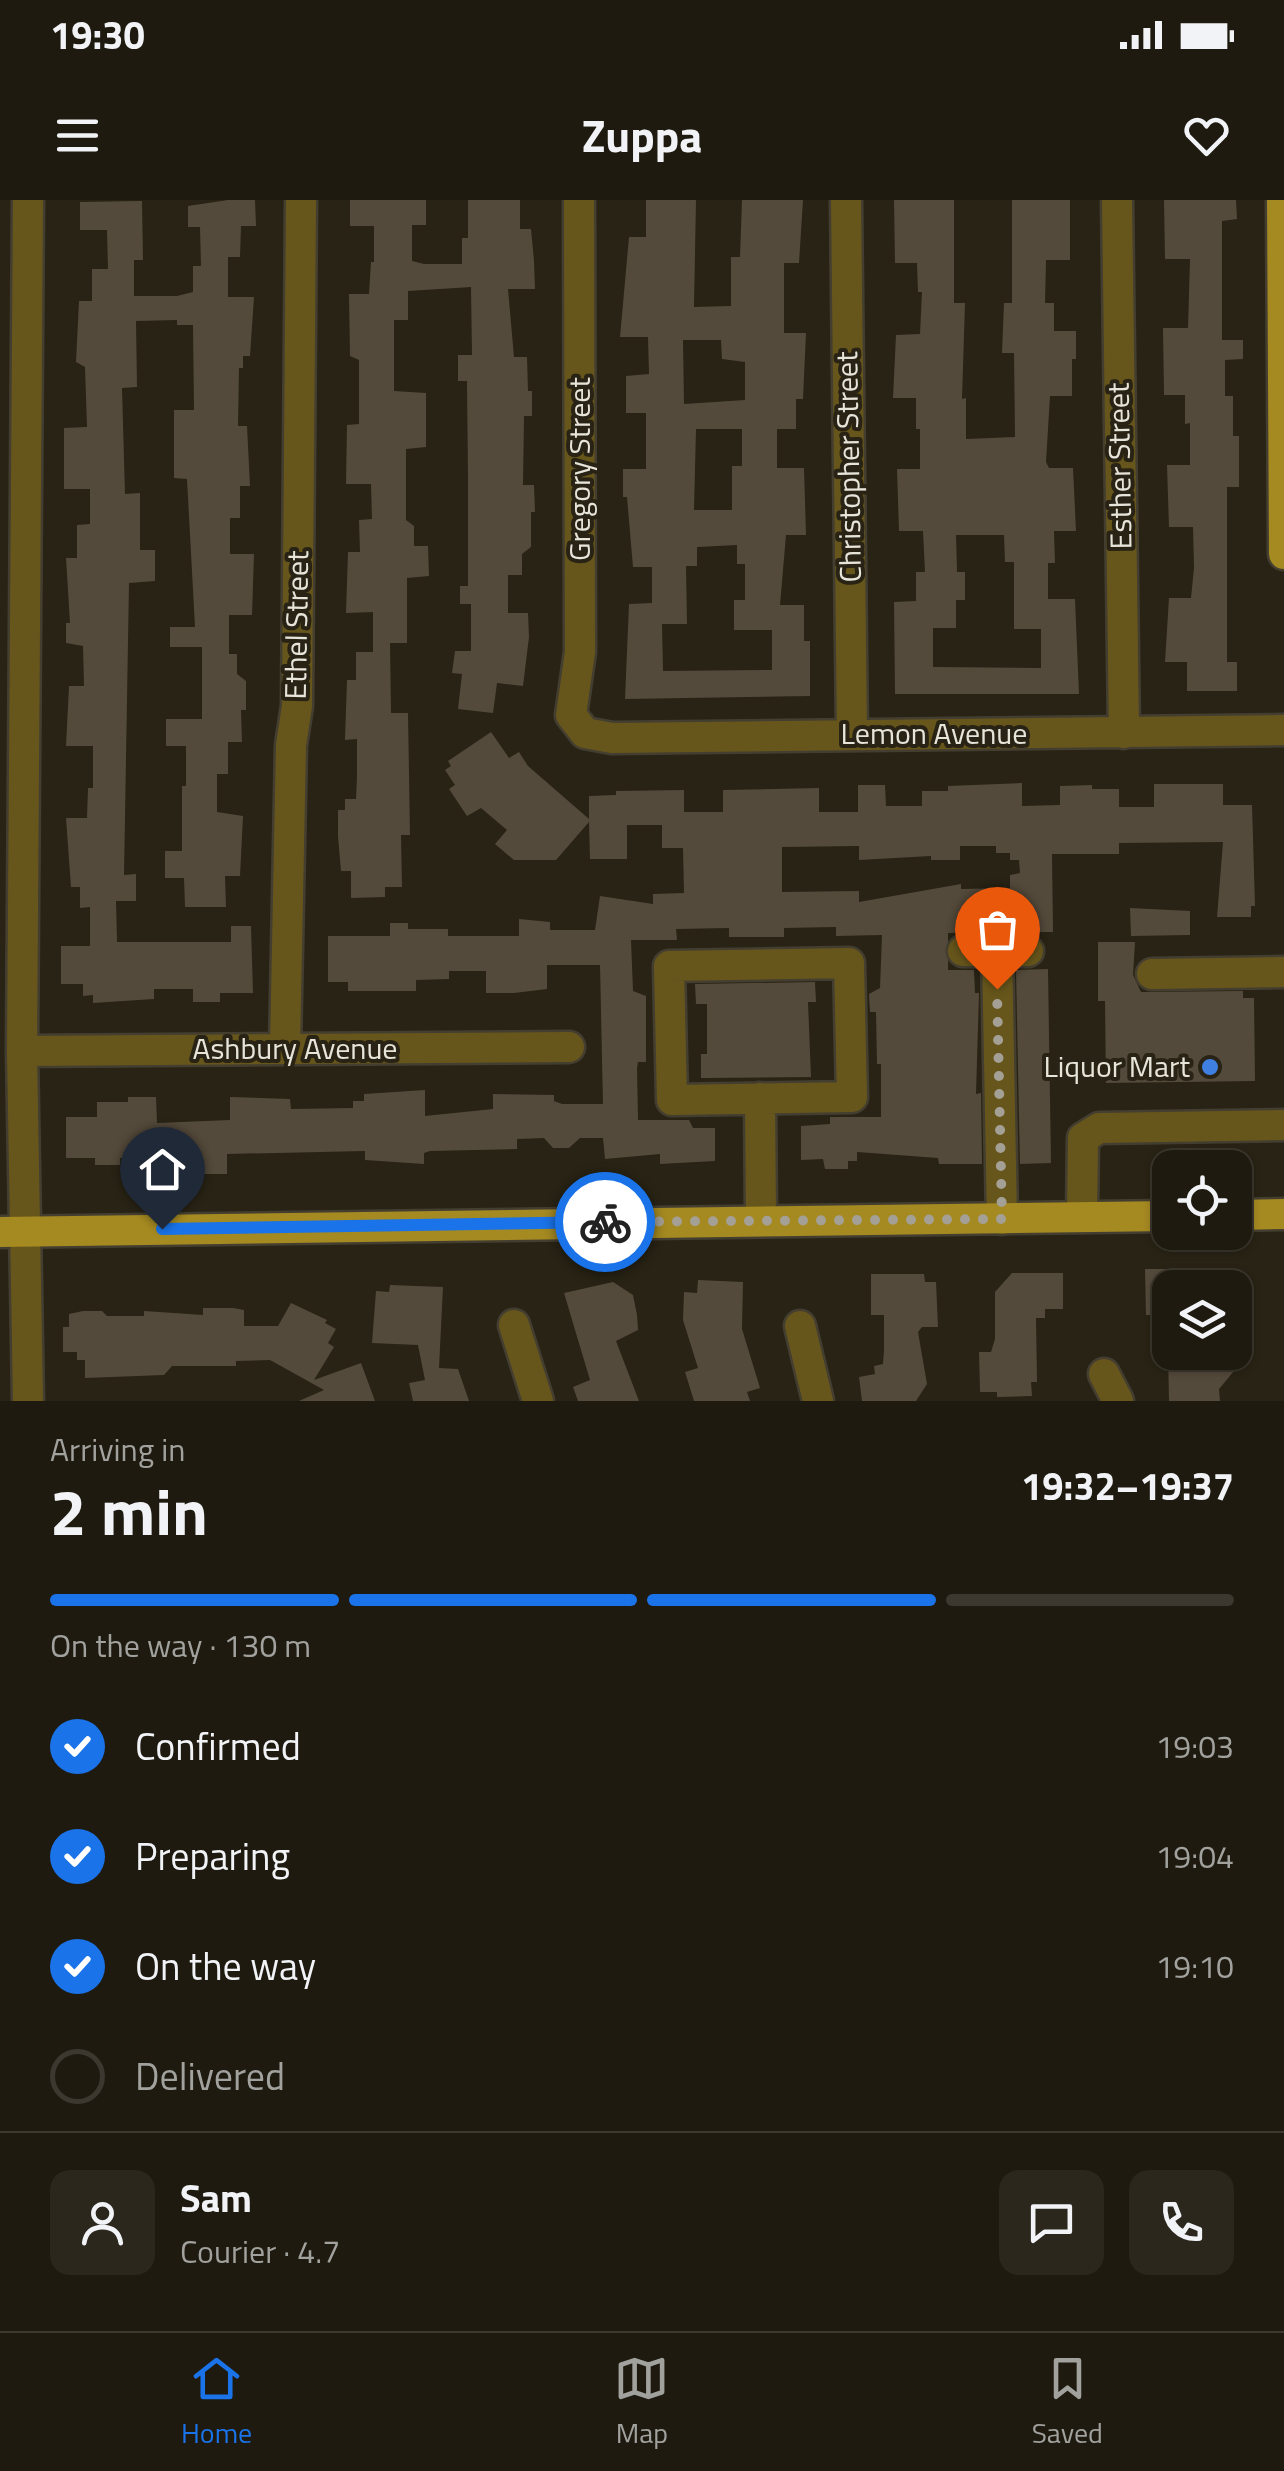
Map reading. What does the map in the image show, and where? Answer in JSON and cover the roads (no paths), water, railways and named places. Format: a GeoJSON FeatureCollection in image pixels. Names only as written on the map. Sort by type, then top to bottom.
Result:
{"type":"FeatureCollection","features":[{"type":"Feature","properties":{"kind":"main road"},"geometry":{"type":"LineString","coordinates":[[1282,200],[1284,554]]}},
{"type":"Feature","properties":{"kind":"main road"},"geometry":{"type":"LineString","coordinates":[[1252,1215],[1284,1214]]}},
{"type":"Feature","properties":{"kind":"main road"},"geometry":{"type":"LineString","coordinates":[[13,1231],[1152,1216]]}},
{"type":"Feature","properties":{"kind":"street"},"geometry":{"type":"LineString","coordinates":[[28,200],[22,1051],[13,1231],[28,1401]]}},
{"type":"Feature","properties":{"kind":"street","name":"Ethel Street"},"geometry":{"type":"LineString","coordinates":[[285,1049],[291,745],[297,706],[301,200]]}},
{"type":"Feature","properties":{"kind":"street","name":"Gregory Street"},"geometry":{"type":"LineString","coordinates":[[579,200],[580,652],[571,715],[585,733]]}},
{"type":"Feature","properties":{"kind":"street","name":"Christopher Street"},"geometry":{"type":"LineString","coordinates":[[846,200],[852,734]]}},
{"type":"Feature","properties":{"kind":"street","name":"Esther Street"},"geometry":{"type":"LineString","coordinates":[[1117,200],[1124,733]]}},
{"type":"Feature","properties":{"kind":"street","name":"Lemon Avenue"},"geometry":{"type":"LineString","coordinates":[[585,733],[612,738],[1284,730]]}},
{"type":"Feature","properties":{"kind":"street"},"geometry":{"type":"LineString","coordinates":[[963,951],[1028,951]]}},
{"type":"Feature","properties":{"kind":"street"},"geometry":{"type":"LineString","coordinates":[[996,951],[1002,1219]]}},
{"type":"Feature","properties":{"kind":"street"},"geometry":{"type":"LineString","coordinates":[[850,963],[852,1097],[760,1098],[672,1100],[669,966],[850,963]]}},
{"type":"Feature","properties":{"kind":"street"},"geometry":{"type":"LineString","coordinates":[[1152,974],[1284,972]]}},
{"type":"Feature","properties":{"kind":"street","name":"Ashbury Avenue"},"geometry":{"type":"LineString","coordinates":[[22,1051],[569,1047]]}},
{"type":"Feature","properties":{"kind":"street"},"geometry":{"type":"LineString","coordinates":[[760,1098],[761,1220]]}},
{"type":"Feature","properties":{"kind":"street"},"geometry":{"type":"LineString","coordinates":[[1082,1218],[1083,1138],[1099,1128],[1284,1124]]}},
{"type":"Feature","properties":{"kind":"street"},"geometry":{"type":"LineString","coordinates":[[514,1325],[538,1401]]}},
{"type":"Feature","properties":{"kind":"street"},"geometry":{"type":"LineString","coordinates":[[800,1326],[818,1401]]}},
{"type":"Feature","properties":{"kind":"place","name":"Liquor Mart"},"geometry":{"type":"Point","coordinates":[1210,1067]}}]}
